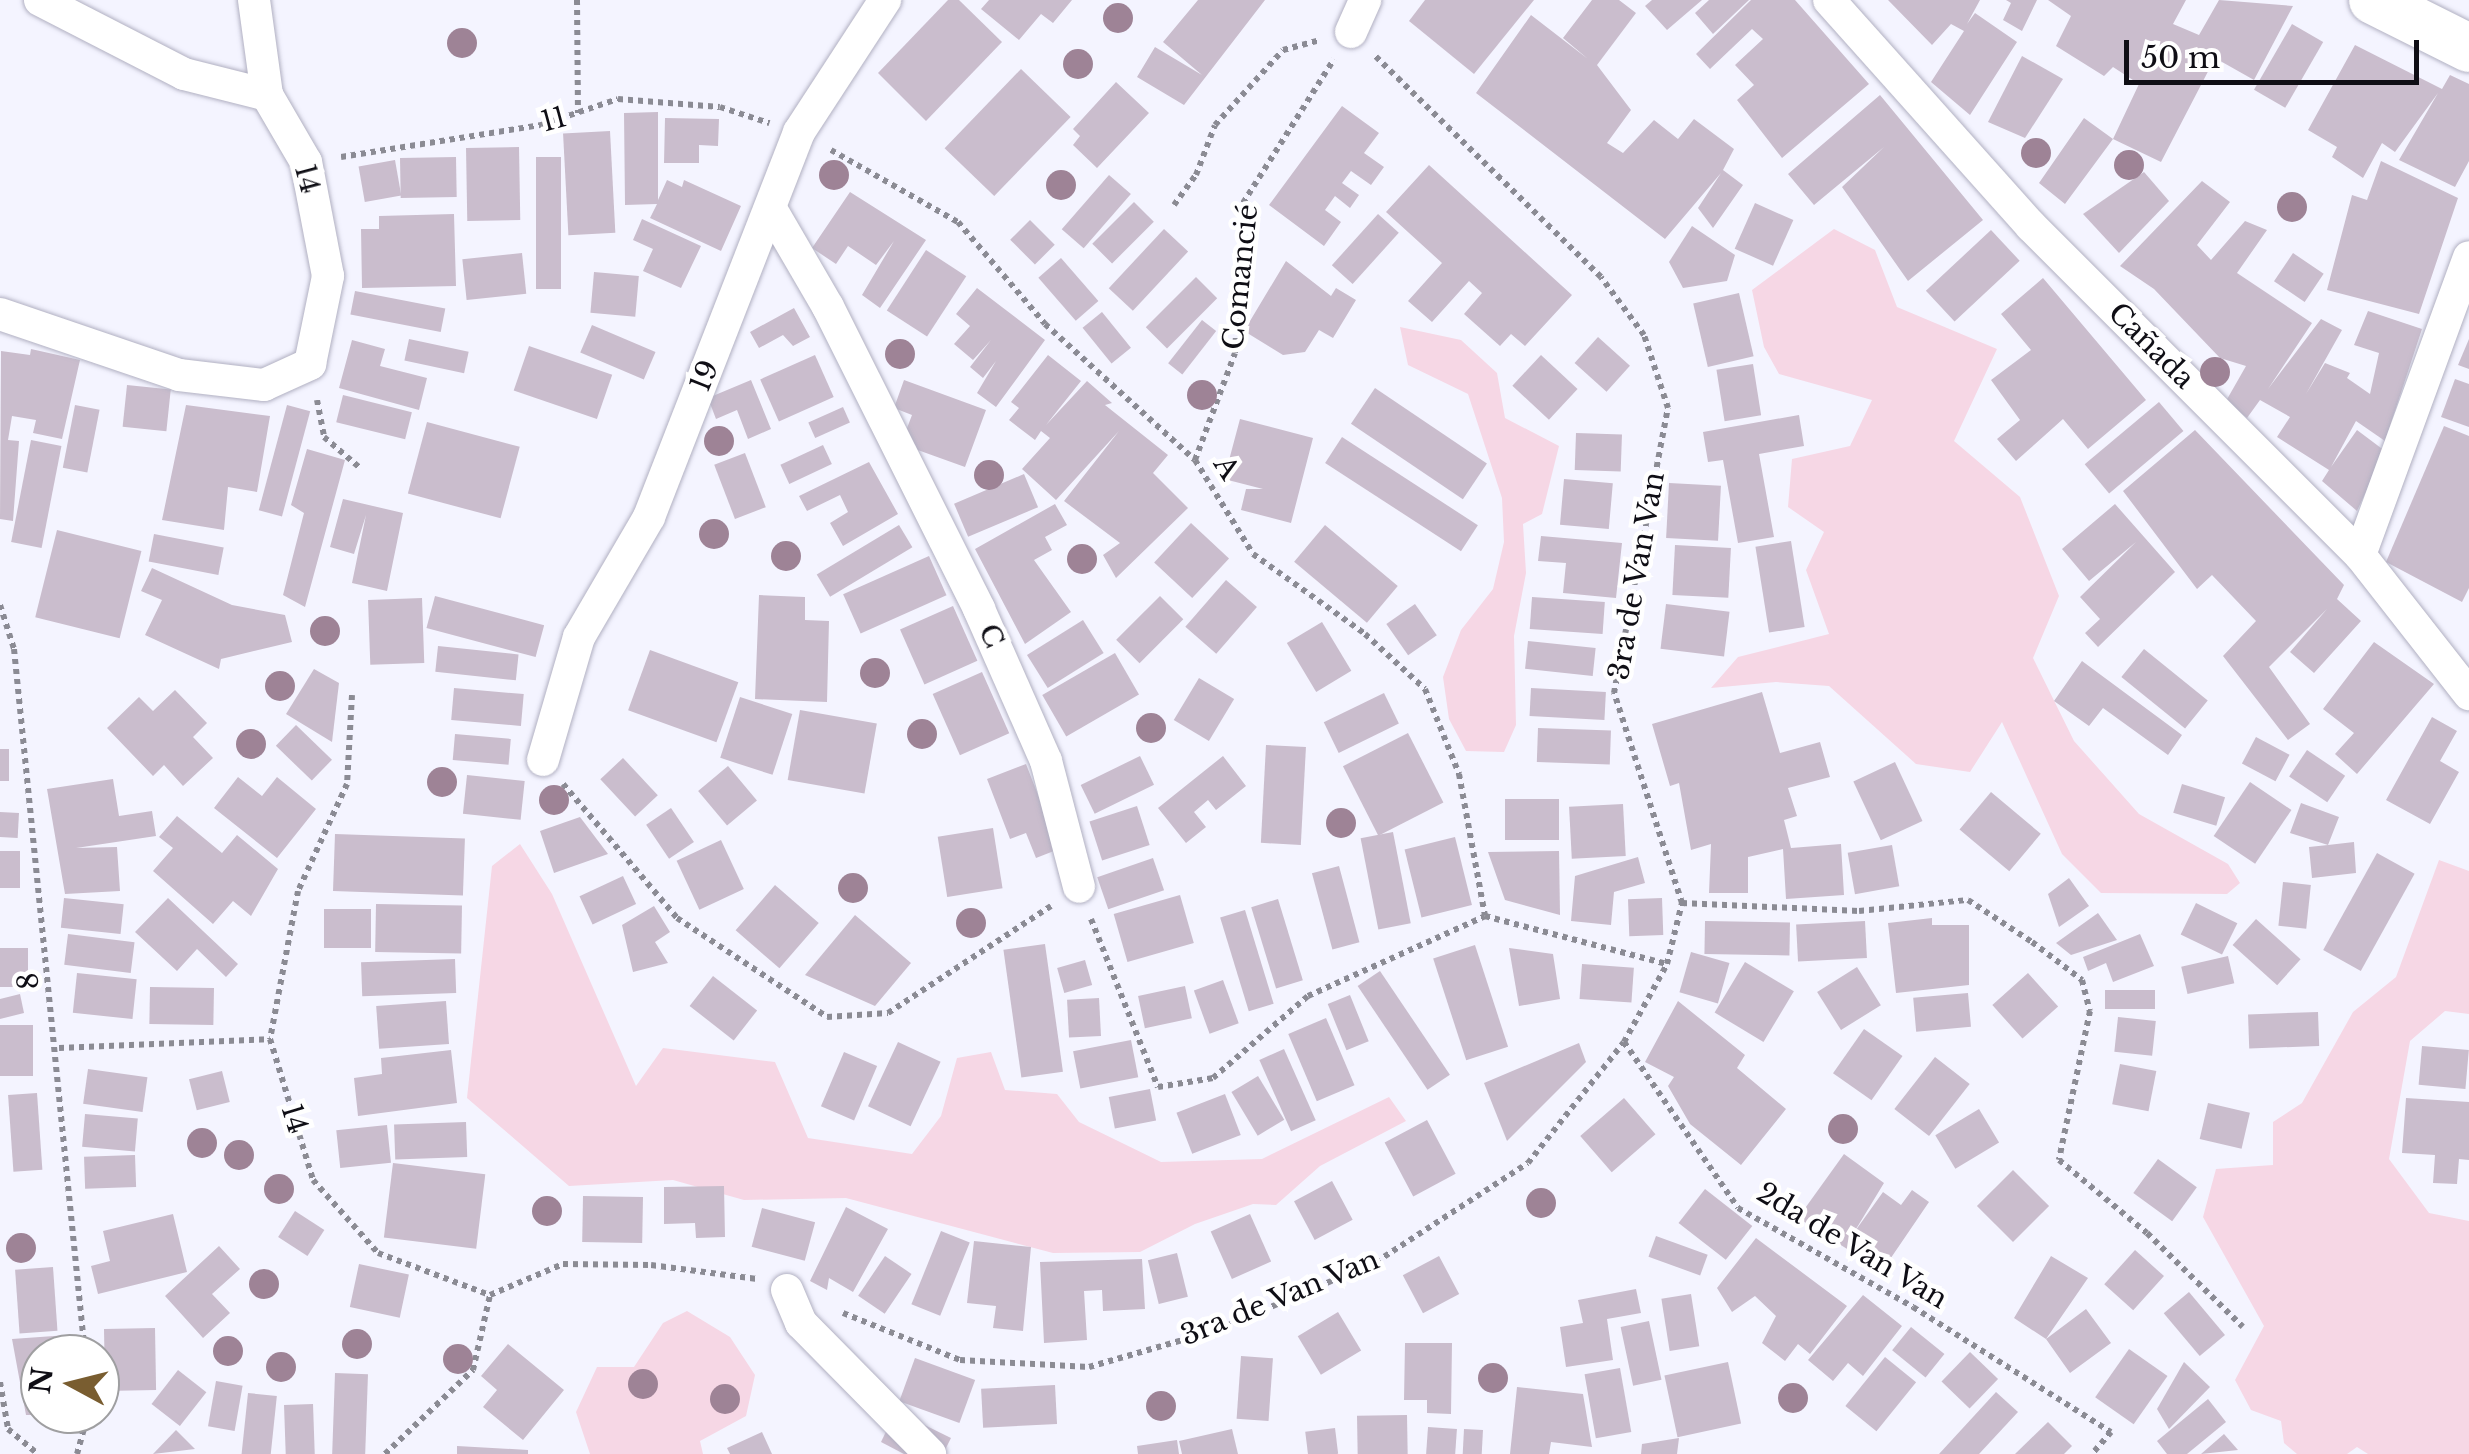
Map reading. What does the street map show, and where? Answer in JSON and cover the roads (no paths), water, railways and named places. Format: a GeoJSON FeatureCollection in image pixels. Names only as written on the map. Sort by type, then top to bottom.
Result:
{"type":"FeatureCollection","features":[{"type":"Feature","properties":{"kind":"main road"},"geometry":{"type":"LineString","coordinates":[[2373,0],[2469,48]]}},
{"type":"Feature","properties":{"kind":"street"},"geometry":{"type":"LineString","coordinates":[[40,0],[184,74],[266,94]]}},
{"type":"Feature","properties":{"kind":"street","name":"14"},"geometry":{"type":"LineString","coordinates":[[0,314],[179,375],[264,386],[310,364],[328,276],[306,162],[266,94],[254,0]]}},
{"type":"Feature","properties":{"kind":"street","name":"19"},"geometry":{"type":"LineString","coordinates":[[542,760],[580,637],[649,517],[799,132],[885,0]]}},
{"type":"Feature","properties":{"kind":"street"},"geometry":{"type":"LineString","coordinates":[[1351,32],[1365,0]]}},
{"type":"Feature","properties":{"kind":"street","name":"Cañada"},"geometry":{"type":"LineString","coordinates":[[1829,0],[2031,226],[2360,555],[2469,694]]}},
{"type":"Feature","properties":{"kind":"street","name":"C"},"geometry":{"type":"LineString","coordinates":[[770,209],[828,307],[979,608],[1046,761],[1079,887]]}},
{"type":"Feature","properties":{"kind":"street"},"geometry":{"type":"LineString","coordinates":[[2360,555],[2469,257]]}},
{"type":"Feature","properties":{"kind":"street"},"geometry":{"type":"LineString","coordinates":[[787,1290],[801,1324],[930,1454]]}}]}
